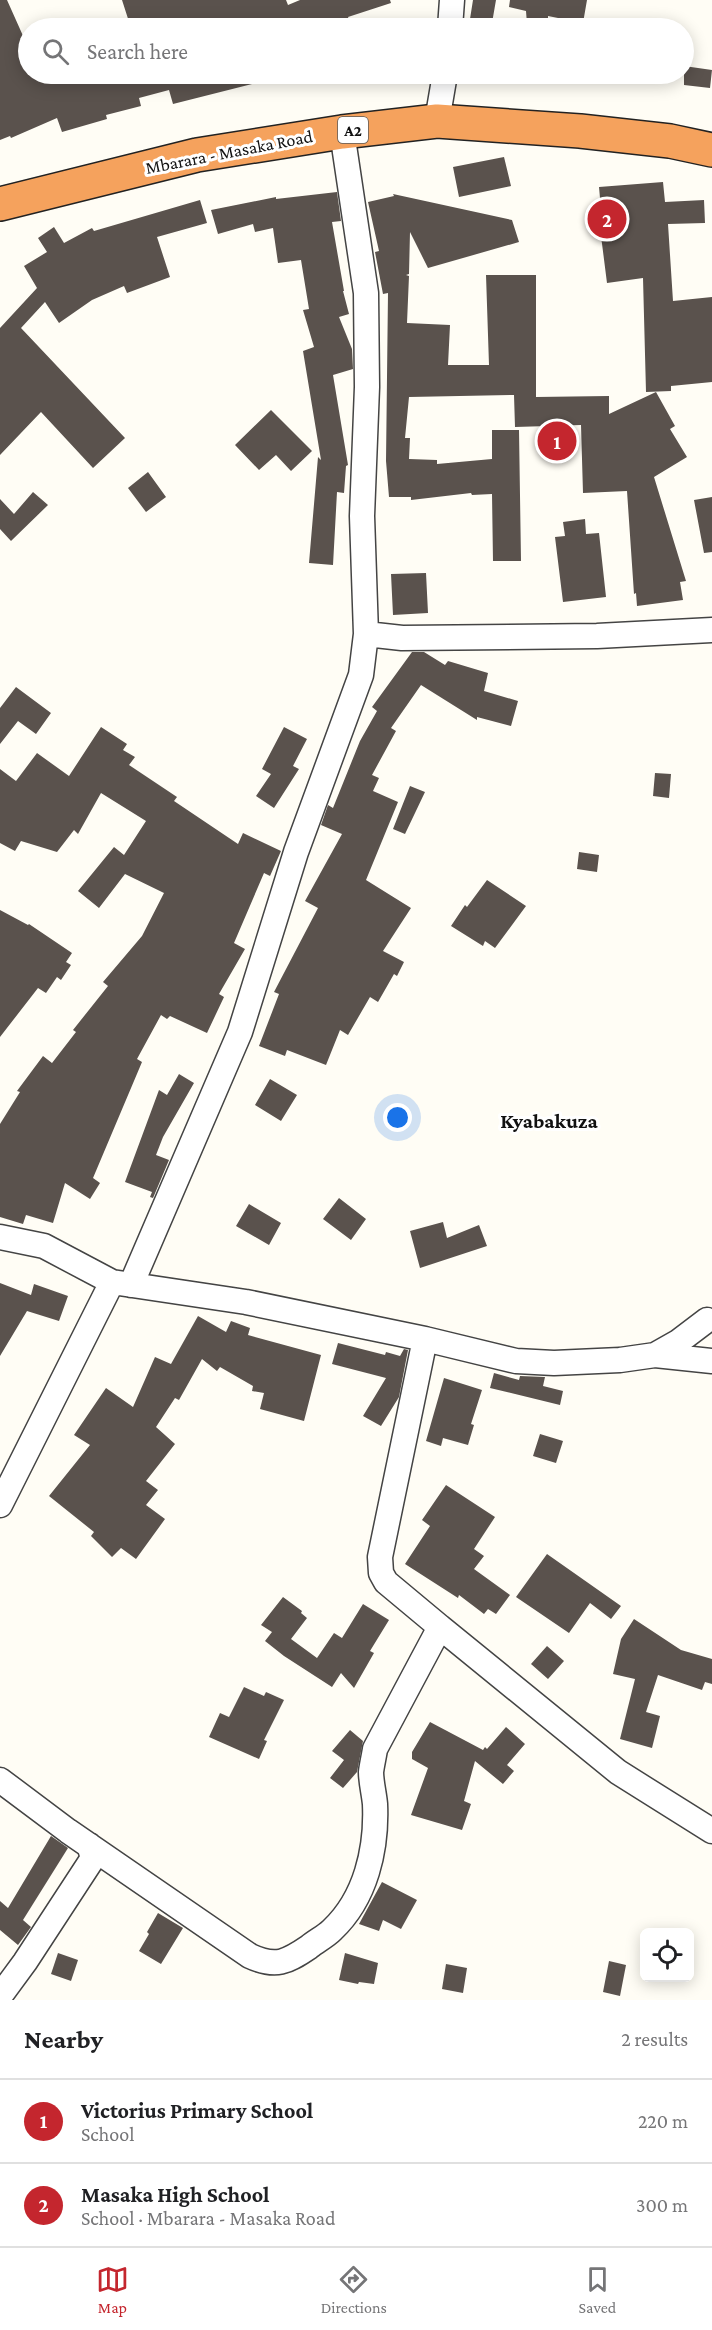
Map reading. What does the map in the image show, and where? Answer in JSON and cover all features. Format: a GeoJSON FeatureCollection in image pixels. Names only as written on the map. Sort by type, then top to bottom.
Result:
{"type":"FeatureCollection","features":[{"type":"Feature","properties":{"kind":"highway","name":"Mbarara - Masaka Road"},"geometry":{"type":"LineString","coordinates":[[0,204],[197,155],[342,132],[437,121],[580,131],[670,141],[712,150]]}},
{"type":"Feature","properties":{"kind":"street"},"geometry":{"type":"LineString","coordinates":[[451,18],[452,0]]}},
{"type":"Feature","properties":{"kind":"street"},"geometry":{"type":"LineString","coordinates":[[437,121],[443,84]]}},
{"type":"Feature","properties":{"kind":"street"},"geometry":{"type":"LineString","coordinates":[[0,1505],[121,1283],[240,1032],[296,852],[361,675],[366,634],[362,516],[367,387],[366,292],[342,132]]}},
{"type":"Feature","properties":{"kind":"street"},"geometry":{"type":"LineString","coordinates":[[366,634],[402,638],[586,636],[712,630]]}},
{"type":"Feature","properties":{"kind":"street"},"geometry":{"type":"LineString","coordinates":[[0,1237],[44,1246],[121,1283],[246,1302],[516,1360],[554,1363],[620,1360],[655,1355],[711,1360],[709,1313]]}},
{"type":"Feature","properties":{"kind":"street"},"geometry":{"type":"LineString","coordinates":[[655,1355],[678,1342],[709,1313]]}},
{"type":"Feature","properties":{"kind":"street"},"geometry":{"type":"LineString","coordinates":[[424,1339],[380,1557],[381,1573],[386,1582],[618,1772],[712,1831]]}},
{"type":"Feature","properties":{"kind":"street"},"geometry":{"type":"LineString","coordinates":[[0,1780],[89,1845],[250,1956],[274,1963],[292,1958],[331,1931],[349,1911],[369,1870],[374,1838],[375,1804],[371,1771],[375,1749],[440,1627]]}},
{"type":"Feature","properties":{"kind":"street"},"geometry":{"type":"LineString","coordinates":[[0,1996],[93,1858],[89,1845]]}},
{"type":"Feature","properties":{"kind":"building"},"geometry":{"type":"Polygon","coordinates":[[[0,0],[7,0],[18,25],[18,84],[252,84],[173,104],[169,90],[139,98],[141,106],[106,115],[107,119],[62,132],[57,118],[11,138],[10,136],[0,140],[0,0]]]}},
{"type":"Feature","properties":{"kind":"building"},"geometry":{"type":"Polygon","coordinates":[[[122,0],[286,0],[288,5],[300,0],[390,0],[391,3],[348,18],[128,18],[122,0]]]}},
{"type":"Feature","properties":{"kind":"building"},"geometry":{"type":"Polygon","coordinates":[[[473,0],[496,0],[493,18],[470,18],[473,0]]]}},
{"type":"Feature","properties":{"kind":"building"},"geometry":{"type":"Polygon","coordinates":[[[510,0],[587,0],[584,18],[548,16],[548,18],[527,18],[526,11],[509,7],[510,0]]]}},
{"type":"Feature","properties":{"kind":"building"},"geometry":{"type":"Polygon","coordinates":[[[694,67],[712,70],[710,88],[684,85],[694,84],[694,67]]]}},
{"type":"Feature","properties":{"kind":"building"},"geometry":{"type":"Polygon","coordinates":[[[504,157],[511,186],[459,197],[453,167],[504,157]]]}},
{"type":"Feature","properties":{"kind":"building"},"geometry":{"type":"Polygon","coordinates":[[[663,182],[665,202],[704,200],[705,223],[668,224],[673,301],[712,297],[712,382],[671,386],[671,391],[646,392],[643,278],[607,283],[599,220],[602,220],[599,187],[663,182]]]}},
{"type":"Feature","properties":{"kind":"building"},"geometry":{"type":"Polygon","coordinates":[[[337,192],[341,221],[332,222],[349,314],[339,317],[352,349],[353,369],[333,375],[348,465],[346,466],[344,493],[337,492],[333,565],[309,563],[318,457],[321,460],[303,351],[314,347],[303,310],[309,309],[301,260],[278,263],[273,228],[255,232],[253,224],[218,234],[211,210],[276,197],[276,199],[337,192]]]}},
{"type":"Feature","properties":{"kind":"building"},"geometry":{"type":"Polygon","coordinates":[[[393,194],[512,220],[519,242],[428,268],[410,232],[409,274],[406,275],[409,276],[407,323],[450,325],[448,365],[489,365],[486,275],[536,275],[536,397],[609,396],[609,414],[656,392],[675,426],[670,429],[687,457],[654,477],[686,581],[680,582],[683,600],[637,606],[636,593],[634,594],[627,491],[583,493],[581,425],[515,427],[514,395],[409,397],[405,438],[410,438],[409,459],[437,460],[437,464],[492,459],[492,430],[519,430],[521,561],[493,561],[492,494],[472,495],[471,493],[411,500],[411,497],[389,497],[386,461],[388,293],[383,294],[375,252],[379,251],[368,202],[394,196],[393,194]]]}},
{"type":"Feature","properties":{"kind":"building"},"geometry":{"type":"Polygon","coordinates":[[[200,200],[207,223],[157,237],[170,277],[127,293],[124,286],[92,300],[59,323],[45,302],[21,328],[125,438],[93,468],[41,412],[0,455],[0,328],[37,288],[24,266],[47,252],[38,238],[54,227],[64,243],[92,228],[94,231],[200,200]]]}},
{"type":"Feature","properties":{"kind":"building"},"geometry":{"type":"Polygon","coordinates":[[[271,410],[312,451],[291,471],[276,455],[259,470],[235,445],[271,410]]]}},
{"type":"Feature","properties":{"kind":"building"},"geometry":{"type":"Polygon","coordinates":[[[148,472],[166,497],[146,512],[128,488],[148,472]]]}},
{"type":"Feature","properties":{"kind":"building"},"geometry":{"type":"Polygon","coordinates":[[[33,492],[48,505],[11,541],[0,529],[0,499],[14,514],[33,492]]]}},
{"type":"Feature","properties":{"kind":"building"},"geometry":{"type":"Polygon","coordinates":[[[712,497],[712,552],[704,553],[694,500],[712,497]]]}},
{"type":"Feature","properties":{"kind":"building"},"geometry":{"type":"Polygon","coordinates":[[[585,519],[586,534],[599,533],[606,597],[563,602],[555,537],[565,536],[563,522],[585,519]]]}},
{"type":"Feature","properties":{"kind":"building"},"geometry":{"type":"Polygon","coordinates":[[[426,573],[428,613],[393,615],[391,574],[426,573]]]}},
{"type":"Feature","properties":{"kind":"building"},"geometry":{"type":"Polygon","coordinates":[[[412,652],[424,652],[445,665],[448,661],[488,673],[484,691],[518,701],[511,726],[477,717],[477,720],[421,685],[391,728],[396,731],[372,775],[379,778],[373,791],[398,802],[366,880],[411,908],[383,951],[404,962],[397,976],[394,974],[378,1002],[370,997],[348,1035],[340,1030],[326,1065],[287,1050],[285,1056],[259,1046],[279,994],[274,992],[318,908],[305,901],[342,834],[321,825],[328,805],[333,808],[360,741],[377,711],[372,707],[412,652]]]}},
{"type":"Feature","properties":{"kind":"building"},"geometry":{"type":"Polygon","coordinates":[[[16,687],[51,713],[36,734],[18,721],[0,744],[0,708],[16,687]]]}},
{"type":"Feature","properties":{"kind":"building"},"geometry":{"type":"Polygon","coordinates":[[[101,727],[127,744],[123,750],[135,757],[129,765],[177,797],[174,801],[238,844],[243,833],[281,851],[270,876],[264,873],[234,943],[245,949],[219,994],[224,997],[207,1033],[170,1016],[167,1019],[161,1015],[137,1059],[142,1062],[93,1178],[100,1183],[90,1199],[65,1183],[53,1223],[26,1215],[23,1224],[0,1217],[0,1124],[20,1092],[17,1091],[43,1056],[52,1063],[76,1032],[73,1030],[108,986],[103,982],[142,936],[164,893],[125,874],[99,908],[78,891],[114,847],[124,855],[146,821],[101,793],[78,834],[74,830],[57,852],[21,841],[15,851],[0,843],[0,769],[16,781],[37,753],[69,776],[101,727]]]}},
{"type":"Feature","properties":{"kind":"building"},"geometry":{"type":"Polygon","coordinates":[[[284,727],[307,739],[293,766],[299,769],[274,808],[256,796],[271,774],[262,769],[284,727]]]}},
{"type":"Feature","properties":{"kind":"building"},"geometry":{"type":"Polygon","coordinates":[[[655,773],[671,774],[669,798],[653,796],[655,773]]]}},
{"type":"Feature","properties":{"kind":"building"},"geometry":{"type":"Polygon","coordinates":[[[410,786],[425,792],[405,834],[393,829],[410,786]]]}},
{"type":"Feature","properties":{"kind":"building"},"geometry":{"type":"Polygon","coordinates":[[[579,852],[599,855],[597,872],[577,869],[579,852]]]}},
{"type":"Feature","properties":{"kind":"building"},"geometry":{"type":"Polygon","coordinates":[[[487,880],[526,906],[495,948],[485,941],[483,946],[451,926],[465,905],[467,907],[487,880]]]}},
{"type":"Feature","properties":{"kind":"building"},"geometry":{"type":"Polygon","coordinates":[[[0,910],[29,924],[72,953],[66,962],[71,965],[61,980],[57,977],[46,993],[38,988],[0,1037],[0,910]]]}},
{"type":"Feature","properties":{"kind":"building"},"geometry":{"type":"Polygon","coordinates":[[[179,1074],[194,1083],[163,1137],[156,1155],[169,1160],[153,1198],[150,1197],[152,1192],[125,1182],[159,1090],[167,1095],[179,1074]]]}},
{"type":"Feature","properties":{"kind":"building"},"geometry":{"type":"Polygon","coordinates":[[[270,1079],[297,1095],[281,1121],[255,1105],[270,1079]]]}},
{"type":"Feature","properties":{"kind":"building"},"geometry":{"type":"Polygon","coordinates":[[[339,1198],[366,1219],[351,1240],[323,1219],[339,1198]]]}},
{"type":"Feature","properties":{"kind":"building"},"geometry":{"type":"Polygon","coordinates":[[[249,1204],[281,1223],[269,1245],[236,1226],[249,1204]]]}},
{"type":"Feature","properties":{"kind":"building"},"geometry":{"type":"Polygon","coordinates":[[[443,1222],[447,1238],[479,1225],[487,1246],[420,1268],[410,1231],[443,1222]]]}},
{"type":"Feature","properties":{"kind":"building"},"geometry":{"type":"Polygon","coordinates":[[[0,1283],[31,1295],[34,1284],[68,1296],[59,1321],[27,1311],[0,1356],[0,1283]]]}},
{"type":"Feature","properties":{"kind":"building"},"geometry":{"type":"Polygon","coordinates":[[[198,1316],[226,1332],[231,1321],[250,1328],[248,1335],[321,1355],[304,1421],[260,1409],[264,1393],[252,1391],[253,1386],[220,1367],[217,1371],[202,1359],[179,1400],[175,1398],[156,1427],[175,1444],[146,1481],[158,1490],[146,1505],[165,1519],[136,1559],[121,1548],[112,1557],[91,1536],[94,1532],[49,1496],[90,1445],[74,1435],[106,1388],[133,1407],[155,1357],[171,1364],[198,1316]]]}},
{"type":"Feature","properties":{"kind":"building"},"geometry":{"type":"Polygon","coordinates":[[[338,1343],[385,1355],[386,1352],[400,1356],[404,1349],[408,1350],[399,1397],[381,1426],[363,1416],[386,1378],[332,1364],[338,1343]]]}},
{"type":"Feature","properties":{"kind":"building"},"geometry":{"type":"Polygon","coordinates":[[[494,1373],[519,1380],[520,1376],[545,1377],[543,1386],[563,1391],[560,1405],[490,1388],[494,1373]]]}},
{"type":"Feature","properties":{"kind":"building"},"geometry":{"type":"Polygon","coordinates":[[[444,1378],[482,1390],[471,1424],[474,1425],[468,1445],[443,1438],[441,1446],[426,1441],[444,1378]]]}},
{"type":"Feature","properties":{"kind":"building"},"geometry":{"type":"Polygon","coordinates":[[[540,1434],[563,1441],[556,1463],[533,1456],[540,1434]]]}},
{"type":"Feature","properties":{"kind":"building"},"geometry":{"type":"Polygon","coordinates":[[[446,1485],[495,1517],[474,1549],[484,1556],[474,1569],[510,1595],[496,1614],[488,1609],[484,1614],[459,1595],[458,1598],[405,1564],[430,1526],[422,1520],[446,1485]]]}},
{"type":"Feature","properties":{"kind":"building"},"geometry":{"type":"Polygon","coordinates":[[[547,1554],[621,1606],[611,1619],[590,1603],[569,1633],[516,1597],[547,1554]]]}},
{"type":"Feature","properties":{"kind":"building"},"geometry":{"type":"Polygon","coordinates":[[[283,1597],[302,1611],[301,1613],[307,1618],[291,1639],[317,1658],[334,1633],[342,1638],[363,1604],[389,1620],[370,1651],[374,1653],[354,1688],[341,1673],[332,1687],[265,1641],[272,1632],[261,1625],[283,1597]]]}},
{"type":"Feature","properties":{"kind":"building"},"geometry":{"type":"Polygon","coordinates":[[[634,1619],[681,1650],[712,1659],[712,1684],[705,1682],[702,1690],[658,1675],[646,1712],[660,1716],[652,1748],[620,1739],[635,1679],[613,1674],[621,1639],[634,1619]]]}},
{"type":"Feature","properties":{"kind":"building"},"geometry":{"type":"Polygon","coordinates":[[[547,1646],[564,1661],[548,1679],[531,1664],[547,1646]]]}},
{"type":"Feature","properties":{"kind":"building"},"geometry":{"type":"Polygon","coordinates":[[[244,1687],[264,1696],[266,1692],[284,1700],[264,1740],[267,1741],[259,1759],[209,1737],[220,1713],[229,1717],[244,1687]]]}},
{"type":"Feature","properties":{"kind":"building"},"geometry":{"type":"Polygon","coordinates":[[[430,1722],[483,1750],[485,1747],[487,1749],[506,1727],[525,1744],[507,1765],[514,1771],[503,1784],[475,1761],[464,1801],[471,1804],[462,1830],[411,1815],[428,1768],[412,1759],[412,1752],[430,1722]]]}},
{"type":"Feature","properties":{"kind":"building"},"geometry":{"type":"Polygon","coordinates":[[[350,1730],[363,1741],[357,1772],[343,1788],[330,1778],[344,1760],[332,1751],[350,1730]]]}},
{"type":"Feature","properties":{"kind":"building"},"geometry":{"type":"Polygon","coordinates":[[[51,1836],[68,1848],[23,1920],[31,1927],[18,1945],[0,1930],[0,1901],[8,1908],[51,1836]]]}},
{"type":"Feature","properties":{"kind":"building"},"geometry":{"type":"Polygon","coordinates":[[[382,1882],[417,1900],[401,1929],[383,1920],[379,1931],[359,1924],[382,1882]]]}},
{"type":"Feature","properties":{"kind":"building"},"geometry":{"type":"Polygon","coordinates":[[[158,1913],[183,1928],[161,1964],[139,1951],[158,1913]]]}},
{"type":"Feature","properties":{"kind":"building"},"geometry":{"type":"Polygon","coordinates":[[[58,1953],[78,1960],[71,1981],[51,1974],[58,1953]]]}},
{"type":"Feature","properties":{"kind":"building"},"geometry":{"type":"Polygon","coordinates":[[[345,1953],[378,1963],[374,1984],[359,1982],[358,1984],[339,1980],[345,1953]]]}},
{"type":"Feature","properties":{"kind":"building"},"geometry":{"type":"Polygon","coordinates":[[[609,1961],[626,1965],[620,1996],[603,1992],[609,1961]]]}},
{"type":"Feature","properties":{"kind":"building"},"geometry":{"type":"Polygon","coordinates":[[[446,1964],[467,1968],[463,1993],[442,1989],[446,1964]]]}},
{"type":"Feature","properties":{"kind":"place","name":"Masaka High School"},"geometry":{"type":"Point","coordinates":[607,219]}},
{"type":"Feature","properties":{"kind":"place","name":"Victorius Primary School"},"geometry":{"type":"Point","coordinates":[557,441]}},
{"type":"Feature","properties":{"kind":"district","name":"Kyabakuza"},"geometry":{"type":"Point","coordinates":[549,1121]}}]}
